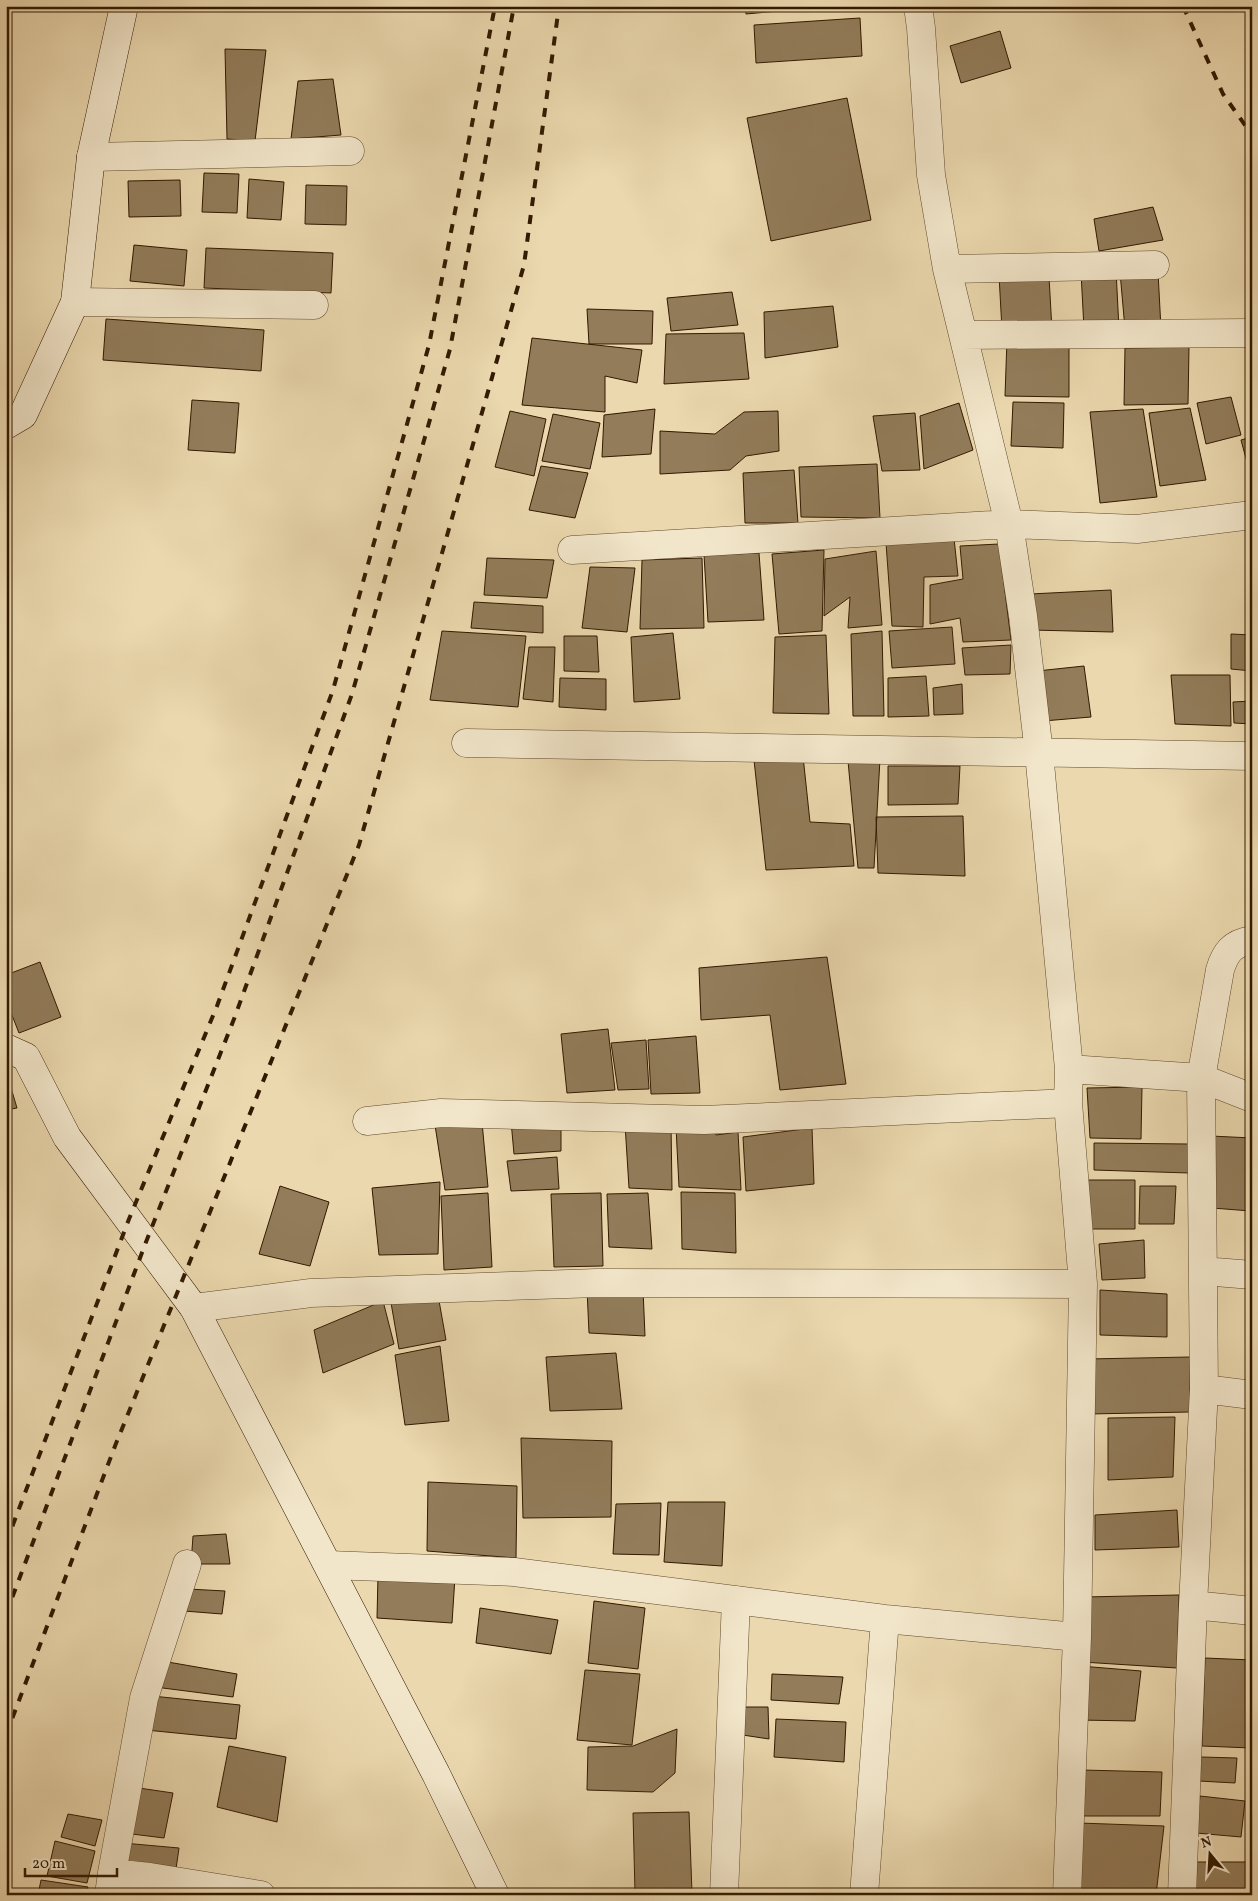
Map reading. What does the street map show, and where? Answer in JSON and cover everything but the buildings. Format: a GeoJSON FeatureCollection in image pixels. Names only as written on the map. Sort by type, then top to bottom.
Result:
{"type":"FeatureCollection","features":[{"type":"Feature","properties":{"kind":"street"},"geometry":{"type":"LineString","coordinates":[[6,425],[23,415],[75,302],[91,157],[124,6]]}},
{"type":"Feature","properties":{"kind":"street"},"geometry":{"type":"LineString","coordinates":[[918,6],[922,28],[931,175],[947,269],[1009,524],[1023,616],[1039,753],[1069,1069],[1068,1103],[1083,1284],[1076,1637],[1067,1895]]}},
{"type":"Feature","properties":{"kind":"street"},"geometry":{"type":"LineString","coordinates":[[91,157],[350,151]]}},
{"type":"Feature","properties":{"kind":"street"},"geometry":{"type":"LineString","coordinates":[[947,269],[1155,265]]}},
{"type":"Feature","properties":{"kind":"street"},"geometry":{"type":"LineString","coordinates":[[75,302],[314,305]]}},
{"type":"Feature","properties":{"kind":"street"},"geometry":{"type":"LineString","coordinates":[[962,335],[1251,333]]}},
{"type":"Feature","properties":{"kind":"street"},"geometry":{"type":"LineString","coordinates":[[572,550],[1009,524],[1137,529],[1252,515]]}},
{"type":"Feature","properties":{"kind":"street"},"geometry":{"type":"LineString","coordinates":[[466,743],[1252,756]]}},
{"type":"Feature","properties":{"kind":"street"},"geometry":{"type":"LineString","coordinates":[[1182,1895],[1193,1605],[1204,1389],[1201,1078],[1224,955],[1234,946],[1252,940]]}},
{"type":"Feature","properties":{"kind":"street"},"geometry":{"type":"LineString","coordinates":[[6,1048],[26,1057],[67,1137],[194,1308],[436,1774],[495,1895]]}},
{"type":"Feature","properties":{"kind":"street"},"geometry":{"type":"LineString","coordinates":[[1069,1069],[1201,1078],[1252,1098]]}},
{"type":"Feature","properties":{"kind":"street"},"geometry":{"type":"LineString","coordinates":[[367,1121],[441,1114],[704,1120],[1068,1103]]}},
{"type":"Feature","properties":{"kind":"street"},"geometry":{"type":"LineString","coordinates":[[1203,1271],[1252,1275]]}},
{"type":"Feature","properties":{"kind":"street"},"geometry":{"type":"LineString","coordinates":[[194,1308],[311,1293],[587,1283],[1083,1284]]}},
{"type":"Feature","properties":{"kind":"street"},"geometry":{"type":"LineString","coordinates":[[1204,1389],[1252,1395]]}},
{"type":"Feature","properties":{"kind":"street"},"geometry":{"type":"LineString","coordinates":[[187,1564],[144,1698],[110,1884],[150,1877],[261,1895]]}},
{"type":"Feature","properties":{"kind":"street"},"geometry":{"type":"LineString","coordinates":[[328,1565],[514,1572],[885,1619],[1076,1637]]}},
{"type":"Feature","properties":{"kind":"street"},"geometry":{"type":"LineString","coordinates":[[724,1895],[736,1600]]}},
{"type":"Feature","properties":{"kind":"street"},"geometry":{"type":"LineString","coordinates":[[1193,1605],[1252,1611]]}},
{"type":"Feature","properties":{"kind":"street"},"geometry":{"type":"LineString","coordinates":[[864,1895],[885,1619]]}},
{"type":"Feature","properties":{"kind":"railway"},"geometry":{"type":"LineString","coordinates":[[6,1543],[129,1219],[217,1006],[333,690],[429,345],[495,6]]}},
{"type":"Feature","properties":{"kind":"railway"},"geometry":{"type":"LineString","coordinates":[[6,1614],[146,1242],[234,1019],[352,694],[450,349],[514,6]]}},
{"type":"Feature","properties":{"kind":"railway"},"geometry":{"type":"LineString","coordinates":[[6,1735],[115,1446],[359,845],[524,265],[559,6]]}},
{"type":"Feature","properties":{"kind":"railway"},"geometry":{"type":"LineString","coordinates":[[1183,6],[1223,94],[1252,135]]}}]}
